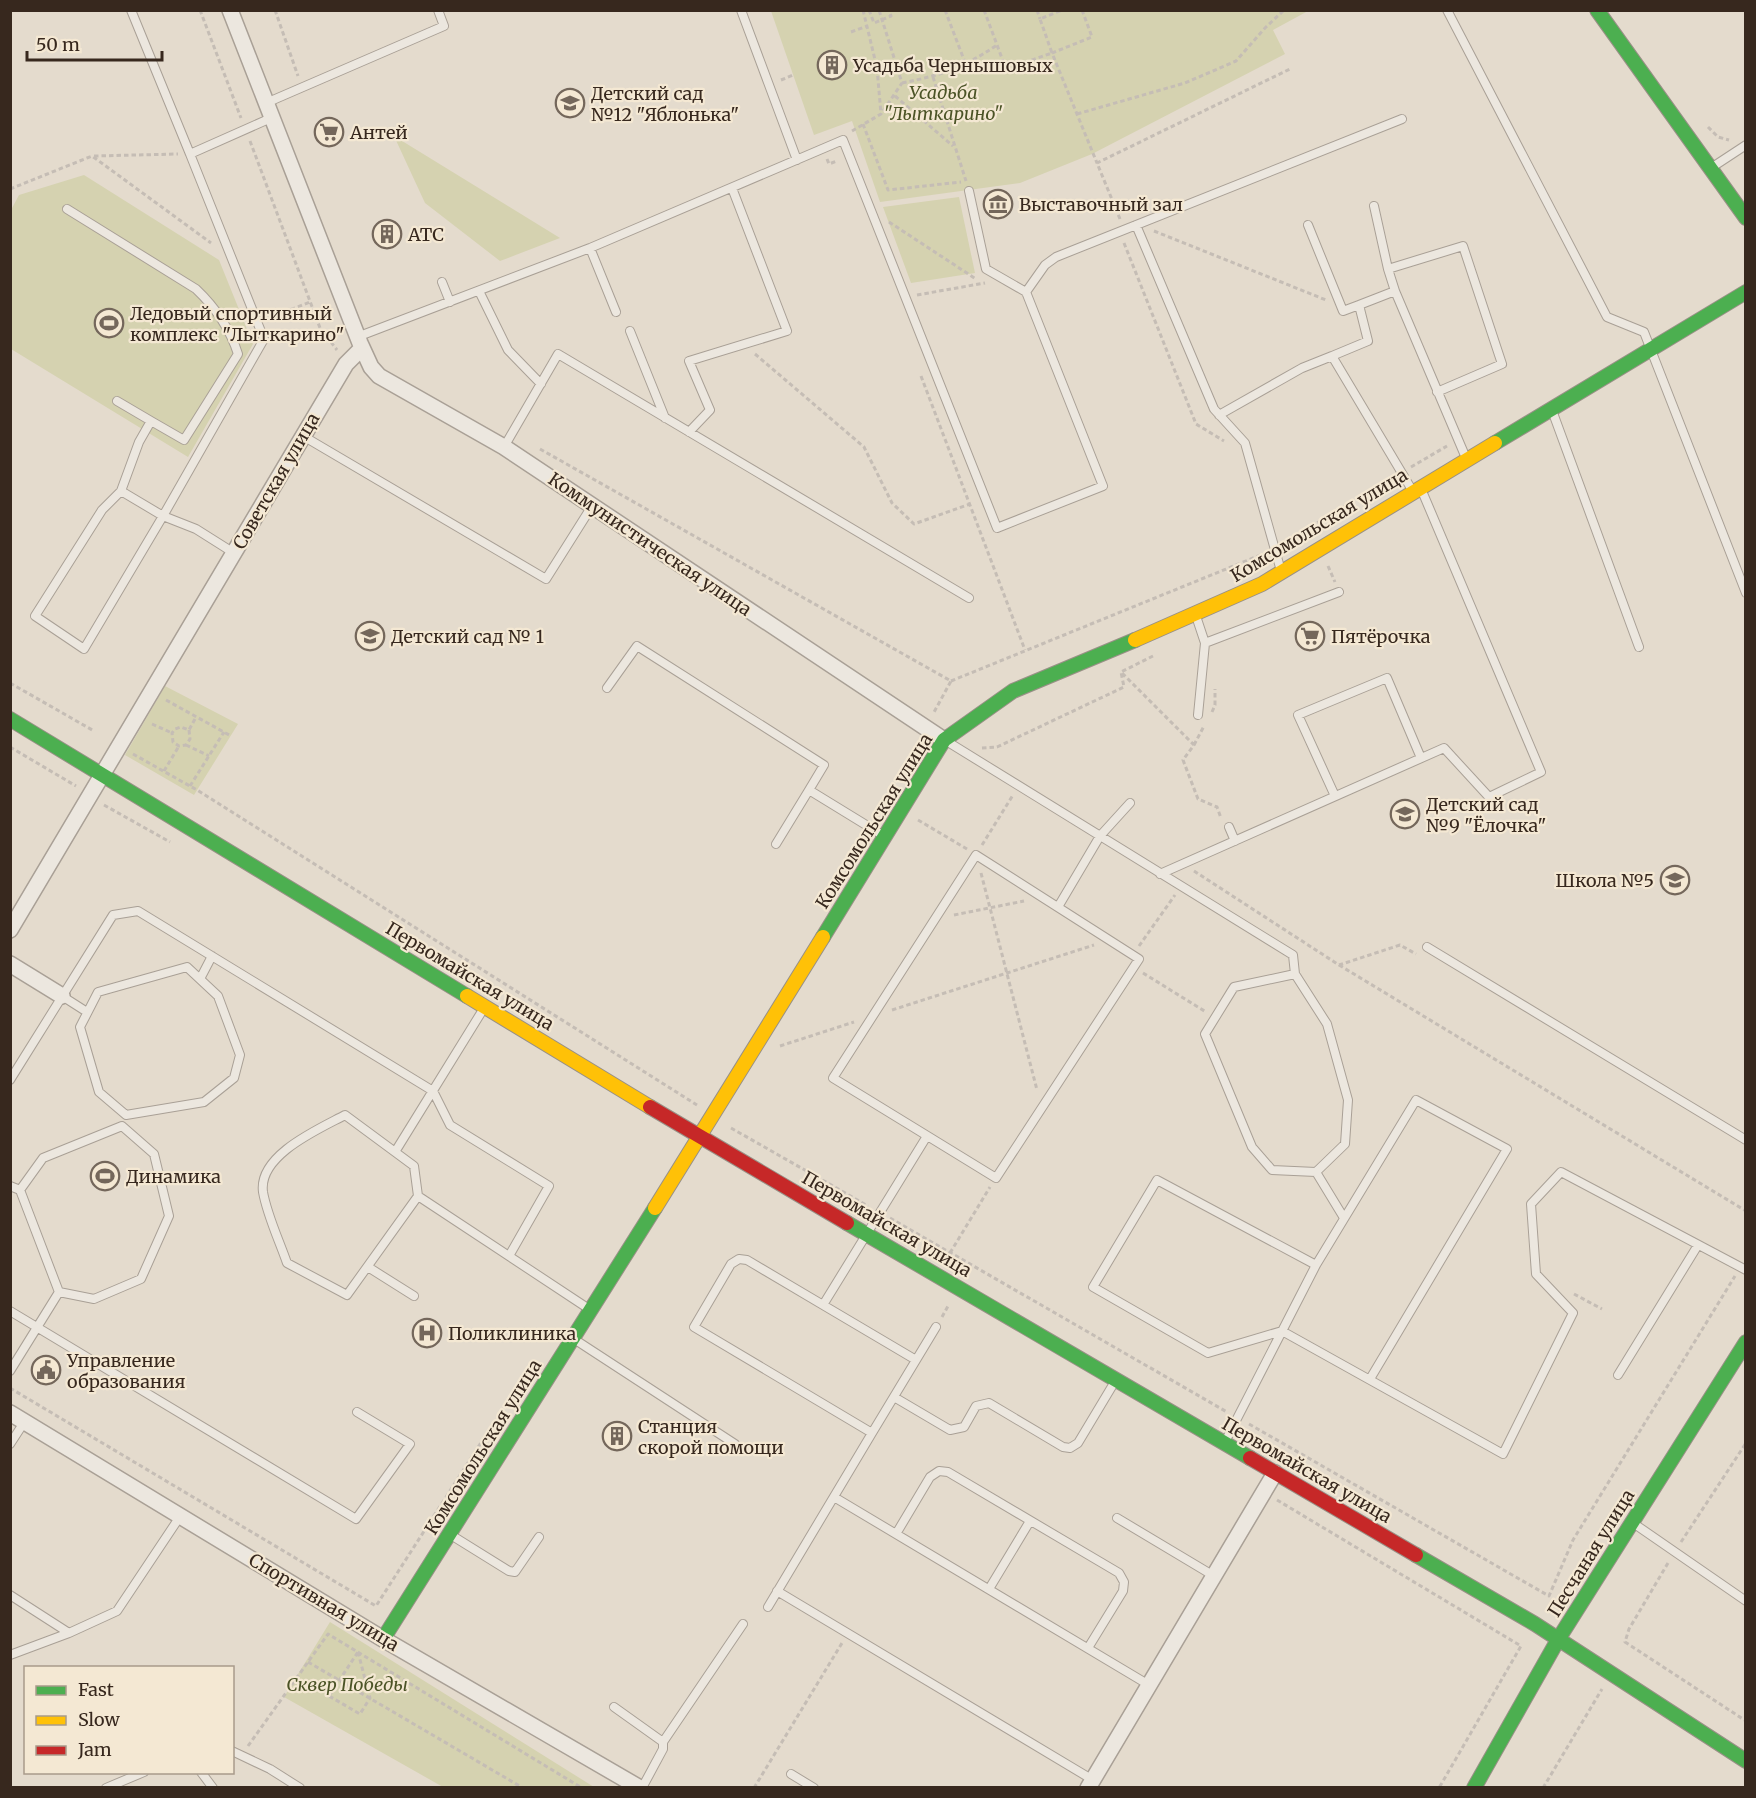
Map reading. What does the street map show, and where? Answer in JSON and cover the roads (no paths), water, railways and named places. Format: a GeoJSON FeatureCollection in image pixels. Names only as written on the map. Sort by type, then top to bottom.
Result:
{"type":"FeatureCollection","features":[{"type":"Feature","properties":{"kind":"street"},"geometry":{"type":"LineString","coordinates":[[230,10],[360,343]]}},
{"type":"Feature","properties":{"kind":"street"},"geometry":{"type":"LineString","coordinates":[[1597,10],[1746,218]]}},
{"type":"Feature","properties":{"kind":"street","name":"Комсомольская улица"},"geometry":{"type":"LineString","coordinates":[[383,1639],[700,1137],[944,740],[1013,691],[1262,584],[1746,292]]}},
{"type":"Feature","properties":{"kind":"street","name":"Советская улица"},"geometry":{"type":"LineString","coordinates":[[10,930],[360,343]]}},
{"type":"Feature","properties":{"kind":"street","name":"Коммунистическая улица"},"geometry":{"type":"LineString","coordinates":[[360,343],[379,376],[504,447],[944,740]]}},
{"type":"Feature","properties":{"kind":"street","name":"Первомайская улица"},"geometry":{"type":"LineString","coordinates":[[10,719],[700,1137],[1558,1638],[1746,1761]]}},
{"type":"Feature","properties":{"kind":"street"},"geometry":{"type":"LineString","coordinates":[[10,964],[62,996]]}},
{"type":"Feature","properties":{"kind":"street","name":"Песчаная улица"},"geometry":{"type":"LineString","coordinates":[[1474,1788],[1558,1638],[1746,1342]]}},
{"type":"Feature","properties":{"kind":"street","name":"Спортивная улица"},"geometry":{"type":"LineString","coordinates":[[10,1413],[182,1515],[383,1639],[641,1788]]}},
{"type":"Feature","properties":{"kind":"street"},"geometry":{"type":"LineString","coordinates":[[1090,1784],[1275,1473]]}},
{"type":"Feature","properties":{"kind":"lane"},"geometry":{"type":"LineString","coordinates":[[131,10],[264,339],[84,649],[35,616],[102,510],[122,491],[139,442],[151,421]]}},
{"type":"Feature","properties":{"kind":"lane"},"geometry":{"type":"LineString","coordinates":[[190,154],[245,129],[291,92],[444,26],[438,10]]}},
{"type":"Feature","properties":{"kind":"lane"},"geometry":{"type":"LineString","coordinates":[[741,10],[797,160]]}},
{"type":"Feature","properties":{"kind":"lane"},"geometry":{"type":"LineString","coordinates":[[1448,10],[1607,316],[1644,332],[1746,593]]}},
{"type":"Feature","properties":{"kind":"lane"},"geometry":{"type":"LineString","coordinates":[[1026,292],[1045,265],[1056,257],[1123,233],[1136,225],[1402,118]]}},
{"type":"Feature","properties":{"kind":"lane"},"geometry":{"type":"LineString","coordinates":[[360,343],[450,302],[590,248],[843,140],[997,528],[1103,486],[1026,292],[986,269],[969,191]]}},
{"type":"Feature","properties":{"kind":"lane"},"geometry":{"type":"LineString","coordinates":[[1710,169],[1746,145]]}},
{"type":"Feature","properties":{"kind":"lane"},"geometry":{"type":"LineString","coordinates":[[689,432],[710,410],[688,361],[787,331],[732,188]]}},
{"type":"Feature","properties":{"kind":"lane"},"geometry":{"type":"LineString","coordinates":[[1374,206],[1395,291],[1466,459]]}},
{"type":"Feature","properties":{"kind":"lane"},"geometry":{"type":"LineString","coordinates":[[67,209],[196,289],[208,300],[231,333],[238,354],[184,440],[117,401]]}},
{"type":"Feature","properties":{"kind":"lane"},"geometry":{"type":"LineString","coordinates":[[1136,225],[1214,409],[1245,443],[1281,571]]}},
{"type":"Feature","properties":{"kind":"lane"},"geometry":{"type":"LineString","coordinates":[[1308,225],[1343,311],[1395,291]]}},
{"type":"Feature","properties":{"kind":"lane"},"geometry":{"type":"LineString","coordinates":[[1388,269],[1462,246],[1502,364],[1437,392]]}},
{"type":"Feature","properties":{"kind":"lane"},"geometry":{"type":"LineString","coordinates":[[590,248],[616,312]]}},
{"type":"Feature","properties":{"kind":"lane"},"geometry":{"type":"LineString","coordinates":[[442,282],[450,302]]}},
{"type":"Feature","properties":{"kind":"lane"},"geometry":{"type":"LineString","coordinates":[[479,291],[508,350],[541,384]]}},
{"type":"Feature","properties":{"kind":"lane"},"geometry":{"type":"LineString","coordinates":[[1219,415],[1302,368],[1368,341],[1359,305]]}},
{"type":"Feature","properties":{"kind":"lane"},"geometry":{"type":"LineString","coordinates":[[630,331],[665,418]]}},
{"type":"Feature","properties":{"kind":"lane"},"geometry":{"type":"LineString","coordinates":[[504,447],[558,354],[969,598]]}},
{"type":"Feature","properties":{"kind":"lane"},"geometry":{"type":"LineString","coordinates":[[1160,874],[1444,748],[1489,797],[1540,772],[1416,489],[1402,473],[1332,356]]}},
{"type":"Feature","properties":{"kind":"lane"},"geometry":{"type":"LineString","coordinates":[[1551,409],[1639,647]]}},
{"type":"Feature","properties":{"kind":"lane"},"geometry":{"type":"LineString","coordinates":[[303,436],[546,579],[592,506]]}},
{"type":"Feature","properties":{"kind":"lane"},"geometry":{"type":"LineString","coordinates":[[122,491],[163,516],[196,529],[234,553]]}},
{"type":"Feature","properties":{"kind":"lane"},"geometry":{"type":"LineString","coordinates":[[1205,643],[1339,592]]}},
{"type":"Feature","properties":{"kind":"lane"},"geometry":{"type":"LineString","coordinates":[[1195,614],[1205,643],[1198,715]]}},
{"type":"Feature","properties":{"kind":"lane"},"geometry":{"type":"LineString","coordinates":[[608,688],[637,646],[824,765],[776,844]]}},
{"type":"Feature","properties":{"kind":"lane"},"geometry":{"type":"LineString","coordinates":[[1335,796],[1298,715],[1387,678],[1421,758]]}},
{"type":"Feature","properties":{"kind":"lane"},"geometry":{"type":"LineString","coordinates":[[944,740],[1293,955],[1295,974],[1327,1023],[1348,1100],[1345,1144],[1316,1172],[1272,1170],[1252,1147],[1205,1034],[1234,987],[1295,974]]}},
{"type":"Feature","properties":{"kind":"lane"},"geometry":{"type":"LineString","coordinates":[[809,790],[885,836]]}},
{"type":"Feature","properties":{"kind":"lane"},"geometry":{"type":"LineString","coordinates":[[1058,907],[1100,836],[1130,803]]}},
{"type":"Feature","properties":{"kind":"lane"},"geometry":{"type":"LineString","coordinates":[[1229,827],[1233,842]]}},
{"type":"Feature","properties":{"kind":"lane"},"geometry":{"type":"LineString","coordinates":[[976,855],[1058,907],[1139,959],[996,1178],[833,1078],[976,855]]}},
{"type":"Feature","properties":{"kind":"lane"},"geometry":{"type":"LineString","coordinates":[[10,1080],[112,915],[138,911],[433,1091],[450,1125],[549,1186],[509,1256]]}},
{"type":"Feature","properties":{"kind":"lane"},"geometry":{"type":"LineString","coordinates":[[1427,947],[1746,1140]]}},
{"type":"Feature","properties":{"kind":"lane"},"geometry":{"type":"LineString","coordinates":[[200,979],[212,956]]}},
{"type":"Feature","properties":{"kind":"lane"},"geometry":{"type":"LineString","coordinates":[[188,968],[218,996],[240,1055],[234,1078],[204,1102],[126,1115],[99,1092],[80,1027],[87,1012],[98,992],[188,968]]}},
{"type":"Feature","properties":{"kind":"lane"},"geometry":{"type":"LineString","coordinates":[[62,996],[87,1012]]}},
{"type":"Feature","properties":{"kind":"lane"},"geometry":{"type":"LineString","coordinates":[[395,1152],[485,1007]]}},
{"type":"Feature","properties":{"kind":"lane"},"geometry":{"type":"LineString","coordinates":[[1225,1442],[1316,1265],[1416,1100],[1507,1149],[1370,1379]]}},
{"type":"Feature","properties":{"kind":"lane"},"geometry":{"type":"LineString","coordinates":[[20,1190],[43,1158],[122,1126],[126,1115]]}},
{"type":"Feature","properties":{"kind":"lane"},"geometry":{"type":"LineString","coordinates":[[345,1115],[414,1166],[418,1196],[347,1295],[287,1263],[263,1190],[269,1169],[285,1148],[345,1115]]}},
{"type":"Feature","properties":{"kind":"lane"},"geometry":{"type":"LineString","coordinates":[[59,1292],[94,1299],[141,1279],[169,1216],[154,1154],[122,1126]]}},
{"type":"Feature","properties":{"kind":"lane"},"geometry":{"type":"LineString","coordinates":[[823,1305],[927,1136]]}},
{"type":"Feature","properties":{"kind":"lane"},"geometry":{"type":"LineString","coordinates":[[1316,1172],[1344,1218]]}},
{"type":"Feature","properties":{"kind":"lane"},"geometry":{"type":"LineString","coordinates":[[1316,1265],[1157,1180],[1093,1287],[1208,1353],[1282,1331],[1503,1454],[1573,1312],[1536,1274],[1531,1204],[1561,1172],[1743,1269]]}},
{"type":"Feature","properties":{"kind":"lane"},"geometry":{"type":"LineString","coordinates":[[10,1186],[20,1190],[59,1292]]}},
{"type":"Feature","properties":{"kind":"lane"},"geometry":{"type":"LineString","coordinates":[[418,1196],[591,1310]]}},
{"type":"Feature","properties":{"kind":"lane"},"geometry":{"type":"LineString","coordinates":[[1617,1375],[1698,1245]]}},
{"type":"Feature","properties":{"kind":"lane"},"geometry":{"type":"LineString","coordinates":[[872,1433],[694,1327],[731,1264],[739,1259],[747,1260],[916,1360]]}},
{"type":"Feature","properties":{"kind":"lane"},"geometry":{"type":"LineString","coordinates":[[368,1266],[414,1296]]}},
{"type":"Feature","properties":{"kind":"lane"},"geometry":{"type":"LineString","coordinates":[[10,1371],[59,1292]]}},
{"type":"Feature","properties":{"kind":"lane"},"geometry":{"type":"LineString","coordinates":[[10,1311],[356,1519],[410,1444],[357,1412]]}},
{"type":"Feature","properties":{"kind":"lane"},"geometry":{"type":"LineString","coordinates":[[768,1607],[936,1326]]}},
{"type":"Feature","properties":{"kind":"lane"},"geometry":{"type":"LineString","coordinates":[[572,1338],[735,1444]]}},
{"type":"Feature","properties":{"kind":"lane"},"geometry":{"type":"LineString","coordinates":[[894,1397],[950,1430],[964,1427],[976,1406],[989,1403],[1062,1447],[1070,1448],[1078,1443],[1116,1379]]}},
{"type":"Feature","properties":{"kind":"lane"},"geometry":{"type":"LineString","coordinates":[[10,1444],[25,1422]]}},
{"type":"Feature","properties":{"kind":"lane"},"geometry":{"type":"LineString","coordinates":[[896,1534],[930,1477],[939,1471],[948,1472],[1119,1574],[1124,1582],[1123,1591],[1088,1648]]}},
{"type":"Feature","properties":{"kind":"lane"},"geometry":{"type":"LineString","coordinates":[[834,1497],[1149,1685]]}},
{"type":"Feature","properties":{"kind":"lane"},"geometry":{"type":"LineString","coordinates":[[10,1655],[69,1633],[117,1611],[182,1515]]}},
{"type":"Feature","properties":{"kind":"lane"},"geometry":{"type":"LineString","coordinates":[[1117,1518],[1214,1576]]}},
{"type":"Feature","properties":{"kind":"lane"},"geometry":{"type":"LineString","coordinates":[[989,1589],[1030,1521]]}},
{"type":"Feature","properties":{"kind":"lane"},"geometry":{"type":"LineString","coordinates":[[1632,1522],[1746,1601]]}},
{"type":"Feature","properties":{"kind":"lane"},"geometry":{"type":"LineString","coordinates":[[449,1534],[508,1571],[515,1572],[539,1537]]}},
{"type":"Feature","properties":{"kind":"lane"},"geometry":{"type":"LineString","coordinates":[[777,1591],[1090,1784]]}},
{"type":"Feature","properties":{"kind":"lane"},"geometry":{"type":"LineString","coordinates":[[10,1595],[69,1633]]}},
{"type":"Feature","properties":{"kind":"lane"},"geometry":{"type":"LineString","coordinates":[[641,1788],[663,1749],[663,1742],[743,1624]]}},
{"type":"Feature","properties":{"kind":"lane"},"geometry":{"type":"LineString","coordinates":[[614,1707],[663,1742]]}},
{"type":"Feature","properties":{"kind":"lane"},"geometry":{"type":"LineString","coordinates":[[234,1752],[270,1768],[300,1788]]}},
{"type":"Feature","properties":{"kind":"lane"},"geometry":{"type":"LineString","coordinates":[[106,1788],[141,1774]]}},
{"type":"Feature","properties":{"kind":"lane"},"geometry":{"type":"LineString","coordinates":[[202,1774],[213,1788]]}},
{"type":"Feature","properties":{"kind":"lane"},"geometry":{"type":"LineString","coordinates":[[791,1774],[814,1788]]}},
{"type":"Feature","properties":{"kind":"place","name":"Усадьба Чернышовых"},"geometry":{"type":"Point","coordinates":[832,65]}},
{"type":"Feature","properties":{"kind":"place","name":"Детский сад №12 \"Яблонька\""},"geometry":{"type":"Point","coordinates":[570,103]}},
{"type":"Feature","properties":{"kind":"place","name":"Антей"},"geometry":{"type":"Point","coordinates":[329,132]}},
{"type":"Feature","properties":{"kind":"place","name":"Выставочный зал"},"geometry":{"type":"Point","coordinates":[998,204]}},
{"type":"Feature","properties":{"kind":"place","name":"АТС"},"geometry":{"type":"Point","coordinates":[387,234]}},
{"type":"Feature","properties":{"kind":"place","name":"Ледовый спортивный комплекс \"Лыткарино\""},"geometry":{"type":"Point","coordinates":[109,323]}},
{"type":"Feature","properties":{"kind":"place","name":"Детский сад № 1"},"geometry":{"type":"Point","coordinates":[370,636]}},
{"type":"Feature","properties":{"kind":"place","name":"Пятёрочка"},"geometry":{"type":"Point","coordinates":[1310,636]}},
{"type":"Feature","properties":{"kind":"place","name":"Детский сад №9 \"Ёлочка\""},"geometry":{"type":"Point","coordinates":[1405,814]}},
{"type":"Feature","properties":{"kind":"place","name":"Школа №5"},"geometry":{"type":"Point","coordinates":[1675,880]}},
{"type":"Feature","properties":{"kind":"place","name":"Динамика"},"geometry":{"type":"Point","coordinates":[105,1176]}},
{"type":"Feature","properties":{"kind":"place","name":"Поликлиника"},"geometry":{"type":"Point","coordinates":[427,1333]}},
{"type":"Feature","properties":{"kind":"place","name":"Управление образования"},"geometry":{"type":"Point","coordinates":[46,1370]}},
{"type":"Feature","properties":{"kind":"place","name":"Станция скорой помощи"},"geometry":{"type":"Point","coordinates":[617,1436]}},
{"type":"Feature","properties":{"kind":"park label","name":"Усадьба \"Лыткарино\""},"geometry":{"type":"Point","coordinates":[943,102]}},
{"type":"Feature","properties":{"kind":"park label","name":"Сквер Победы"},"geometry":{"type":"Point","coordinates":[347,1684]}}]}
